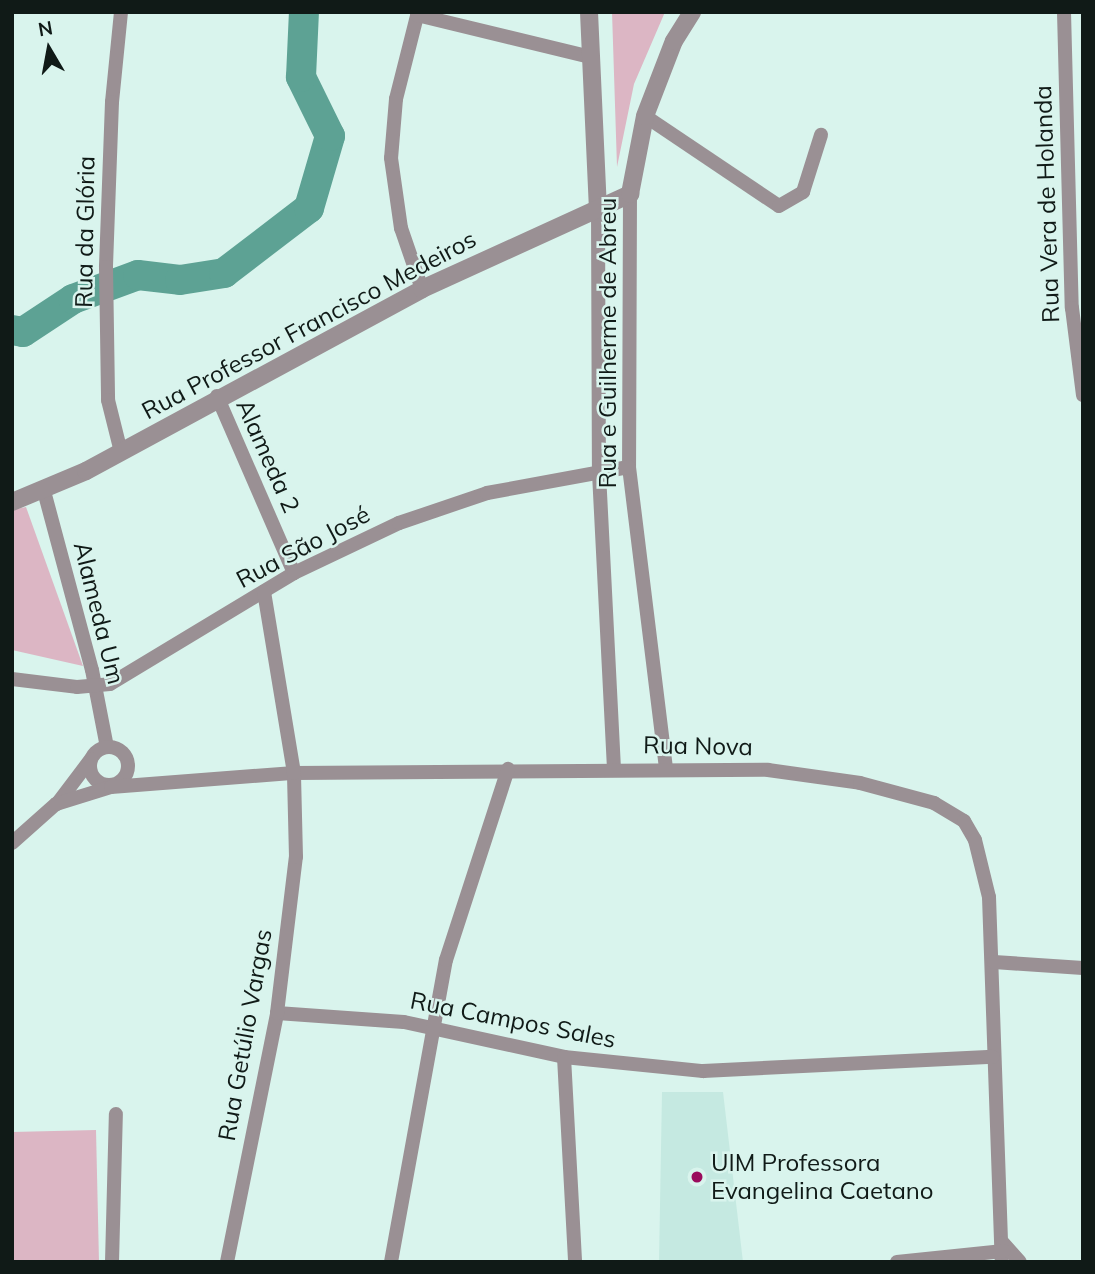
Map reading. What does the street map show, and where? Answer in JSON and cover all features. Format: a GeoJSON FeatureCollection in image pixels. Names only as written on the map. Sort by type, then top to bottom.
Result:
{"type":"FeatureCollection","features":[{"type":"Feature","properties":{"kind":"street","name":"Rua da Glória"},"geometry":{"type":"LineString","coordinates":[[121,12],[112,102],[106,267],[108,400],[121,452]]}},
{"type":"Feature","properties":{"kind":"street","name":"Rua e Guilherme de Abreu"},"geometry":{"type":"LineString","coordinates":[[589,12],[598,206],[599,473],[614,768]]}},
{"type":"Feature","properties":{"kind":"street","name":"Rua e Guilherme de Abreu"},"geometry":{"type":"LineString","coordinates":[[666,767],[629,467],[630,194],[645,116],[674,41],[692,12]]}},
{"type":"Feature","properties":{"kind":"street","name":"Rua Vera de Holanda"},"geometry":{"type":"LineString","coordinates":[[1064,12],[1072,308],[1083,395]]}},
{"type":"Feature","properties":{"kind":"street"},"geometry":{"type":"LineString","coordinates":[[422,289],[401,228],[391,158],[396,99],[418,14],[590,57]]}},
{"type":"Feature","properties":{"kind":"street"},"geometry":{"type":"LineString","coordinates":[[645,116],[779,206],[803,192],[821,135]]}},
{"type":"Feature","properties":{"kind":"street","name":"Rua Professor Francisco Medeiros"},"geometry":{"type":"LineString","coordinates":[[12,502],[44,491],[121,452],[217,396],[422,289],[598,206],[630,194]]}},
{"type":"Feature","properties":{"kind":"street","name":"Alameda 2"},"geometry":{"type":"LineString","coordinates":[[217,396],[294,573]]}},
{"type":"Feature","properties":{"kind":"street","name":"Rua São José"},"geometry":{"type":"LineString","coordinates":[[12,679],[95,687],[133,673],[294,573],[446,505],[522,484],[629,467]]}},
{"type":"Feature","properties":{"kind":"street","name":"Alameda Um"},"geometry":{"type":"LineString","coordinates":[[44,491],[95,687],[107,747]]}},
{"type":"Feature","properties":{"kind":"street"},"geometry":{"type":"LineString","coordinates":[[264,592],[294,773]]}},
{"type":"Feature","properties":{"kind":"street"},"geometry":{"type":"LineString","coordinates":[[56,804],[92,758],[107,747],[119,749],[147,784]]}},
{"type":"Feature","properties":{"kind":"street"},"geometry":{"type":"LineString","coordinates":[[92,758],[93,776],[111,787],[125,777],[127,759]]}},
{"type":"Feature","properties":{"kind":"street","name":"Rua Nova"},"geometry":{"type":"LineString","coordinates":[[12,843],[56,804],[111,787],[294,773],[666,767],[825,776],[915,796],[964,821],[975,840],[984,867],[994,962],[993,1058],[1003,1252]]}},
{"type":"Feature","properties":{"kind":"street"},"geometry":{"type":"LineString","coordinates":[[391,1262],[431,1026],[476,858],[508,769]]}},
{"type":"Feature","properties":{"kind":"street","name":"Rua Getúlio Vargas"},"geometry":{"type":"LineString","coordinates":[[227,1262],[277,1013],[296,857],[294,773]]}},
{"type":"Feature","properties":{"kind":"street"},"geometry":{"type":"LineString","coordinates":[[994,962],[1083,968]]}},
{"type":"Feature","properties":{"kind":"street","name":"Rua Campos Sales"},"geometry":{"type":"LineString","coordinates":[[277,1013],[431,1026],[564,1057],[716,1071],[993,1058]]}},
{"type":"Feature","properties":{"kind":"street"},"geometry":{"type":"LineString","coordinates":[[564,1057],[575,1262]]}},
{"type":"Feature","properties":{"kind":"street"},"geometry":{"type":"LineString","coordinates":[[112,1262],[116,1114]]}},
{"type":"Feature","properties":{"kind":"street"},"geometry":{"type":"LineString","coordinates":[[897,1262],[1003,1252],[1020,1262]]}},
{"type":"Feature","properties":{"kind":"shaded area"},"geometry":{"type":"Polygon","coordinates":[[[612,12],[665,12],[634,84],[617,167],[612,12]]]}},
{"type":"Feature","properties":{"kind":"shaded area"},"geometry":{"type":"Polygon","coordinates":[[[26,507],[83,666],[12,650],[12,510],[26,507]]]}},
{"type":"Feature","properties":{"kind":"shaded area","name":"UIM Professora Evangelina Caetano"},"geometry":{"type":"Polygon","coordinates":[[[662,1092],[723,1092],[743,1262],[659,1262],[662,1092]]]}},
{"type":"Feature","properties":{"kind":"shaded area"},"geometry":{"type":"Polygon","coordinates":[[[96,1130],[99,1262],[12,1262],[12,1132],[96,1130]]]}},
{"type":"Feature","properties":{"kind":"waterway"},"geometry":{"type":"LineString","coordinates":[[12,330],[23,332],[73,299],[138,275],[180,280],[224,273],[309,208],[330,136],[301,77],[304,12]]}},
{"type":"Feature","properties":{"kind":"place","name":"UIM Professora Evangelina Caetano"},"geometry":{"type":"Point","coordinates":[697,1177]}}]}
